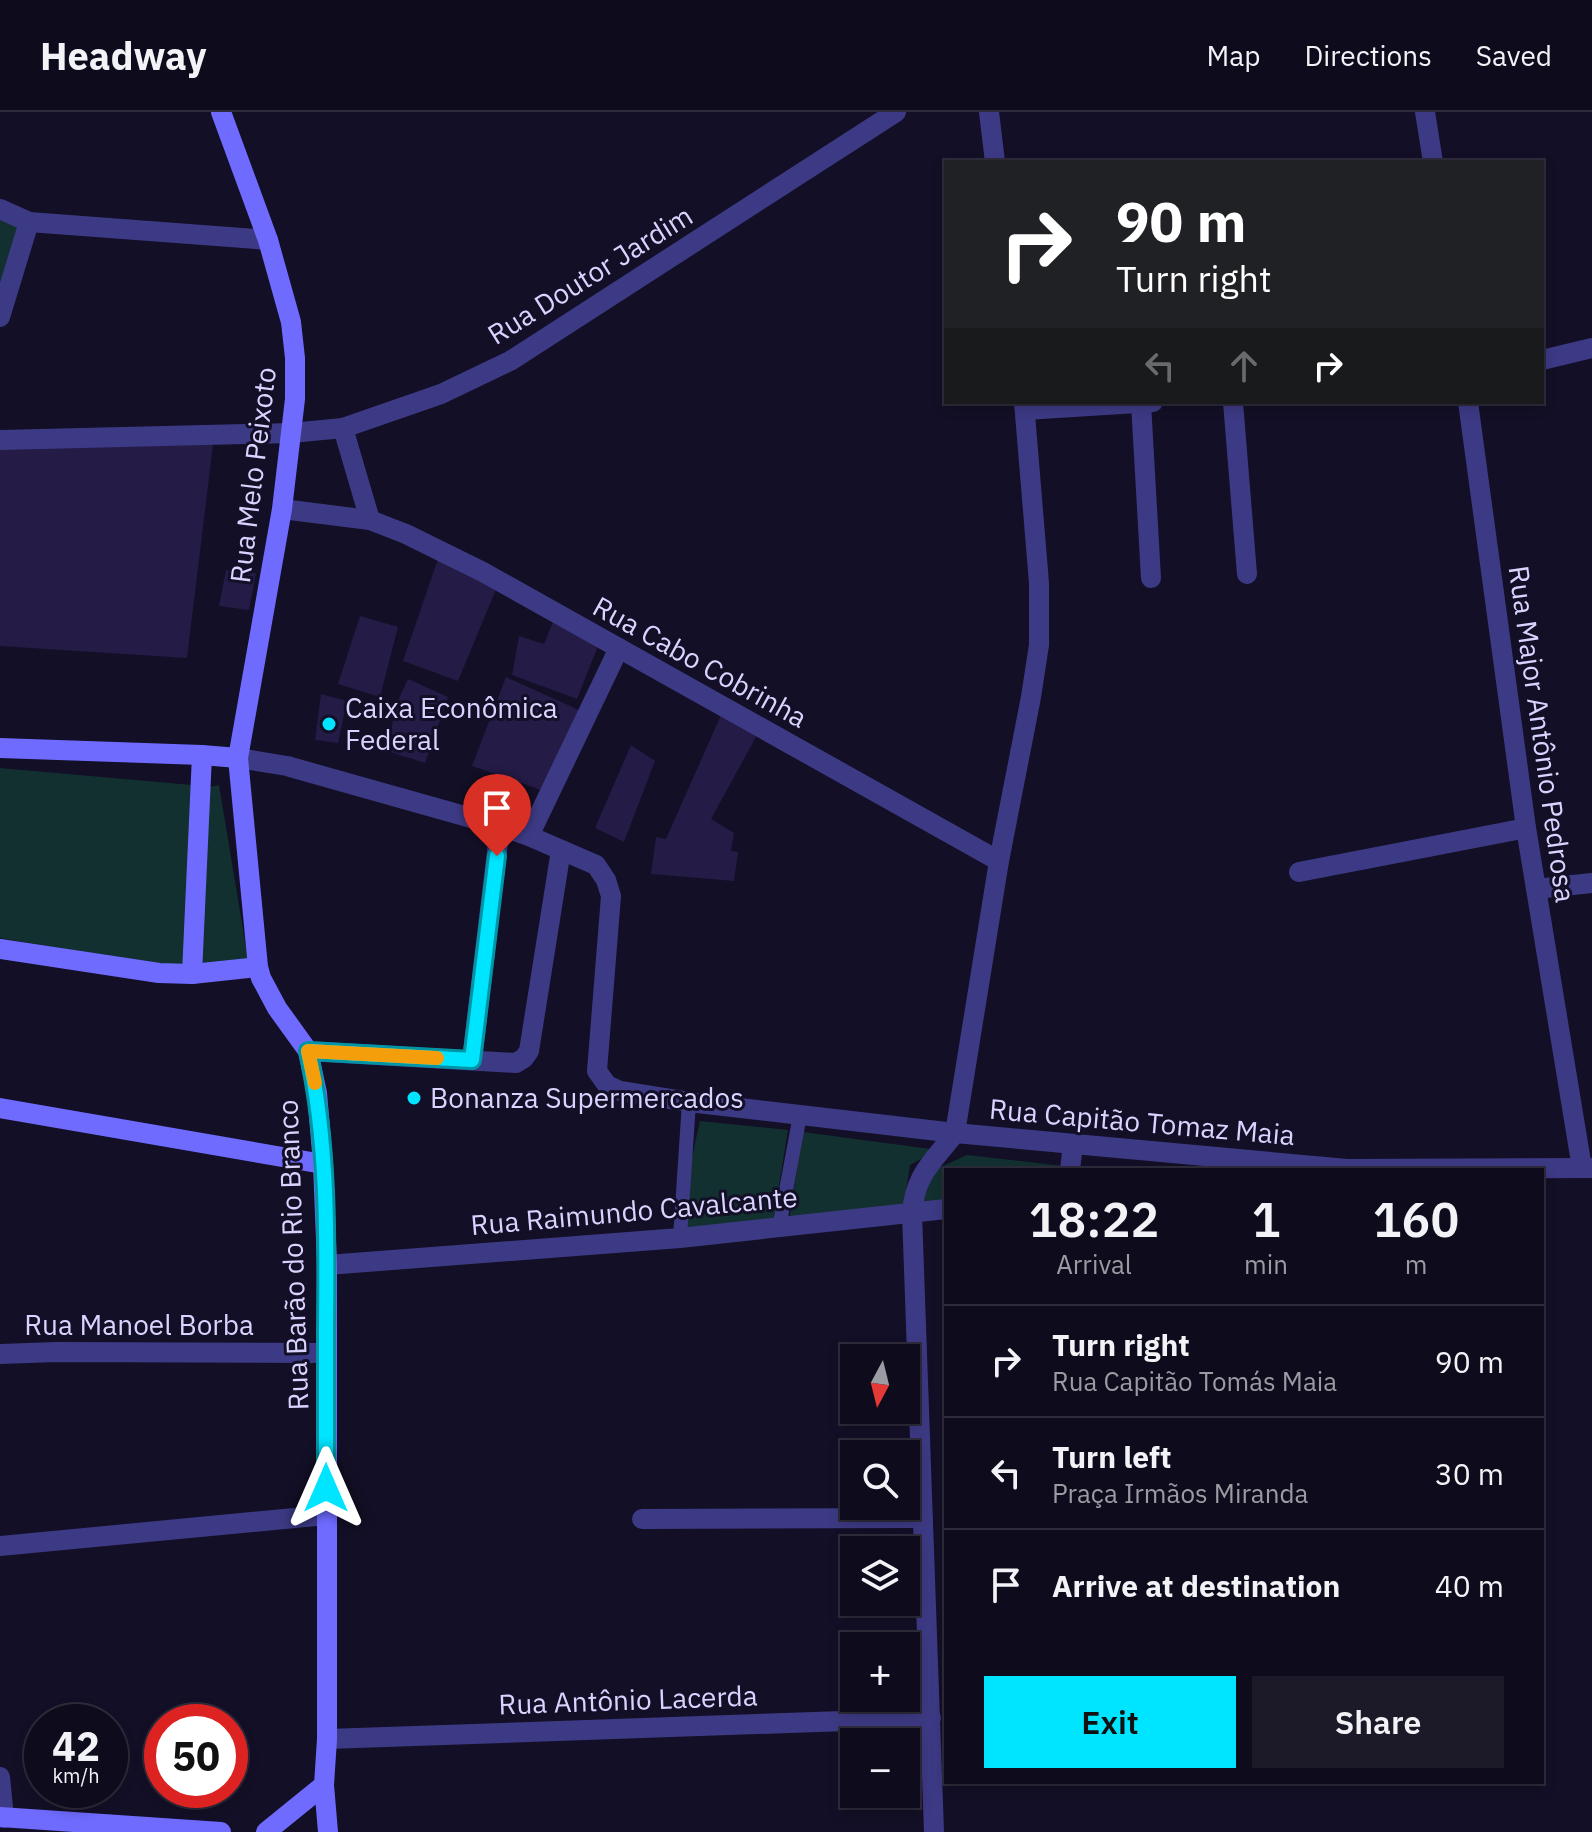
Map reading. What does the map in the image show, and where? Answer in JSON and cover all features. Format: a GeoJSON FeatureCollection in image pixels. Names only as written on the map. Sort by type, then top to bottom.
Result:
{"type":"FeatureCollection","features":[{"type":"Feature","properties":{"kind":"main road","name":"Rua Melo Peixoto"},"geometry":{"type":"LineString","coordinates":[[221,112],[268,240],[291,322],[295,372],[295,399],[282,509],[238,758],[260,972]]}},
{"type":"Feature","properties":{"kind":"main road"},"geometry":{"type":"LineString","coordinates":[[0,748],[238,758]]}},
{"type":"Feature","properties":{"kind":"main road"},"geometry":{"type":"LineString","coordinates":[[192,974],[202,755]]}},
{"type":"Feature","properties":{"kind":"main road"},"geometry":{"type":"LineString","coordinates":[[0,949],[159,973],[260,972]]}},
{"type":"Feature","properties":{"kind":"main road","name":"Rua Barão do Rio Branco"},"geometry":{"type":"LineString","coordinates":[[260,972],[277,1008],[308,1051],[317,1093],[323,1164],[327,1265],[327,1739],[324,1785],[328,1832]]}},
{"type":"Feature","properties":{"kind":"main road"},"geometry":{"type":"LineString","coordinates":[[0,1108],[323,1164]]}},
{"type":"Feature","properties":{"kind":"main road"},"geometry":{"type":"LineString","coordinates":[[266,1832],[324,1785]]}},
{"type":"Feature","properties":{"kind":"main road"},"geometry":{"type":"LineString","coordinates":[[3,1822],[221,1832]]}},
{"type":"Feature","properties":{"kind":"street","name":"Rua Doutor Jardim"},"geometry":{"type":"LineString","coordinates":[[0,440],[291,433],[343,428],[441,394],[510,361],[896,112]]}},
{"type":"Feature","properties":{"kind":"street"},"geometry":{"type":"LineString","coordinates":[[989,112],[995,160]]}},
{"type":"Feature","properties":{"kind":"street"},"geometry":{"type":"LineString","coordinates":[[1425,112],[1433,160]]}},
{"type":"Feature","properties":{"kind":"street"},"geometry":{"type":"LineString","coordinates":[[0,209],[29,222],[268,240]]}},
{"type":"Feature","properties":{"kind":"street"},"geometry":{"type":"LineString","coordinates":[[0,317],[29,222]]}},
{"type":"Feature","properties":{"kind":"street"},"geometry":{"type":"LineString","coordinates":[[1544,360],[1592,348]]}},
{"type":"Feature","properties":{"kind":"street"},"geometry":{"type":"LineString","coordinates":[[934,1832],[913,1198],[928,1166],[955,1133],[999,861],[1039,645],[1039,583],[1025,406],[1102,404]]}},
{"type":"Feature","properties":{"kind":"street"},"geometry":{"type":"LineString","coordinates":[[1141,404],[1151,578]]}},
{"type":"Feature","properties":{"kind":"street"},"geometry":{"type":"LineString","coordinates":[[1233,404],[1247,574]]}},
{"type":"Feature","properties":{"kind":"street","name":"Rua Major Antônio Pedrosa"},"geometry":{"type":"LineString","coordinates":[[1468,404],[1526,828],[1587,1168]]}},
{"type":"Feature","properties":{"kind":"street"},"geometry":{"type":"LineString","coordinates":[[343,428],[370,520]]}},
{"type":"Feature","properties":{"kind":"street","name":"Rua Cabo Cobrinha"},"geometry":{"type":"LineString","coordinates":[[282,509],[370,520],[406,534],[483,572],[999,861]]}},
{"type":"Feature","properties":{"kind":"street"},"geometry":{"type":"LineString","coordinates":[[529,836],[619,648]]}},
{"type":"Feature","properties":{"kind":"street"},"geometry":{"type":"LineString","coordinates":[[238,758],[287,766],[500,826],[561,850],[529,1051],[524,1058],[516,1063],[308,1051]]}},
{"type":"Feature","properties":{"kind":"street"},"geometry":{"type":"LineString","coordinates":[[472,1060],[500,826]]}},
{"type":"Feature","properties":{"kind":"street"},"geometry":{"type":"LineString","coordinates":[[1299,872],[1526,828]]}},
{"type":"Feature","properties":{"kind":"street","name":"Rua Capitão Tomaz Maia"},"geometry":{"type":"LineString","coordinates":[[561,850],[596,865],[606,880],[611,896],[597,1071],[607,1085],[620,1091],[955,1133],[1336,1168]]}},
{"type":"Feature","properties":{"kind":"street"},"geometry":{"type":"LineString","coordinates":[[1536,889],[1592,883]]}},
{"type":"Feature","properties":{"kind":"street"},"geometry":{"type":"LineString","coordinates":[[1070,1168],[1073,1144]]}},
{"type":"Feature","properties":{"kind":"street","name":"Rua Capitão Tomaz Maia"},"geometry":{"type":"LineString","coordinates":[[1544,1168],[1587,1168]]}},
{"type":"Feature","properties":{"kind":"street","name":"Rua Raimundo Cavalcante"},"geometry":{"type":"LineString","coordinates":[[327,1265],[680,1238],[944,1209]]}},
{"type":"Feature","properties":{"kind":"street","name":"Rua Manoel Borba"},"geometry":{"type":"LineString","coordinates":[[0,1354],[326,1353]]}},
{"type":"Feature","properties":{"kind":"street"},"geometry":{"type":"LineString","coordinates":[[0,1546],[326,1515]]}},
{"type":"Feature","properties":{"kind":"street"},"geometry":{"type":"LineString","coordinates":[[642,1519],[923,1518]]}},
{"type":"Feature","properties":{"kind":"street","name":"Rua Antônio Lacerda"},"geometry":{"type":"LineString","coordinates":[[327,1739],[931,1718]]}},
{"type":"Feature","properties":{"kind":"street"},"geometry":{"type":"LineString","coordinates":[[0,1777],[3,1822]]}},
{"type":"Feature","properties":{"kind":"lane"},"geometry":{"type":"LineString","coordinates":[[680,1238],[689,1102]]}},
{"type":"Feature","properties":{"kind":"lane"},"geometry":{"type":"LineString","coordinates":[[779,1228],[800,1115]]}},
{"type":"Feature","properties":{"kind":"green space"},"geometry":{"type":"Polygon","coordinates":[[[0,219],[19,228],[0,294],[0,219]]]}},
{"type":"Feature","properties":{"kind":"green space"},"geometry":{"type":"Polygon","coordinates":[[[0,768],[192,785],[184,969],[0,938],[0,768]]]}},
{"type":"Feature","properties":{"kind":"green space"},"geometry":{"type":"Polygon","coordinates":[[[219,785],[248,959],[201,967],[210,787],[219,785]]]}},
{"type":"Feature","properties":{"kind":"green space"},"geometry":{"type":"Polygon","coordinates":[[[700,1121],[788,1130],[773,1223],[688,1229],[685,1189],[700,1121]]]}},
{"type":"Feature","properties":{"kind":"green space"},"geometry":{"type":"Polygon","coordinates":[[[803,1132],[938,1150],[910,1165],[904,1204],[789,1220],[803,1132]]]}},
{"type":"Feature","properties":{"kind":"green space"},"geometry":{"type":"Polygon","coordinates":[[[967,1155],[1081,1168],[944,1168],[944,1199],[921,1203],[925,1174],[967,1155]]]}},
{"type":"Feature","properties":{"kind":"building"},"geometry":{"type":"Polygon","coordinates":[[[213,445],[187,658],[0,646],[0,447],[213,445]]]}},
{"type":"Feature","properties":{"kind":"building"},"geometry":{"type":"Polygon","coordinates":[[[438,559],[497,587],[458,681],[403,661],[438,559]]]}},
{"type":"Feature","properties":{"kind":"building"},"geometry":{"type":"Polygon","coordinates":[[[226,570],[256,573],[249,610],[219,606],[226,570]]]}},
{"type":"Feature","properties":{"kind":"building"},"geometry":{"type":"Polygon","coordinates":[[[360,616],[398,627],[380,697],[338,684],[360,616]]]}},
{"type":"Feature","properties":{"kind":"building"},"geometry":{"type":"Polygon","coordinates":[[[555,617],[598,646],[577,699],[512,675],[519,636],[544,644],[555,617]]]}},
{"type":"Feature","properties":{"kind":"building"},"geometry":{"type":"Polygon","coordinates":[[[506,677],[579,710],[541,790],[472,766],[506,677]]]}},
{"type":"Feature","properties":{"kind":"building"},"geometry":{"type":"Polygon","coordinates":[[[408,679],[448,697],[425,763],[387,751],[396,705],[408,679]]]}},
{"type":"Feature","properties":{"kind":"building"},"geometry":{"type":"Polygon","coordinates":[[[321,694],[347,701],[338,743],[315,740],[321,694]]]}},
{"type":"Feature","properties":{"kind":"building"},"geometry":{"type":"Polygon","coordinates":[[[722,713],[757,735],[711,819],[734,833],[731,851],[738,852],[734,881],[651,874],[656,837],[666,839],[722,713]]]}},
{"type":"Feature","properties":{"kind":"building"},"geometry":{"type":"Polygon","coordinates":[[[631,745],[655,761],[624,842],[595,828],[631,745]]]}},
{"type":"Feature","properties":{"kind":"slow traffic"},"geometry":{"type":"LineString","coordinates":[[315,1083],[308,1051],[437,1058]]}},
{"type":"Feature","properties":{"kind":"place","name":"Caixa Econômica Federal"},"geometry":{"type":"Point","coordinates":[329,724]}},
{"type":"Feature","properties":{"kind":"place","name":"Bonanza Supermercados"},"geometry":{"type":"Point","coordinates":[414,1098]}},
{"type":"Feature","properties":{"kind":"route"},"geometry":{"type":"LineString","coordinates":[[326,1488],[327,1265],[323,1164],[317,1093],[308,1051],[472,1060],[497,856]]}}]}
